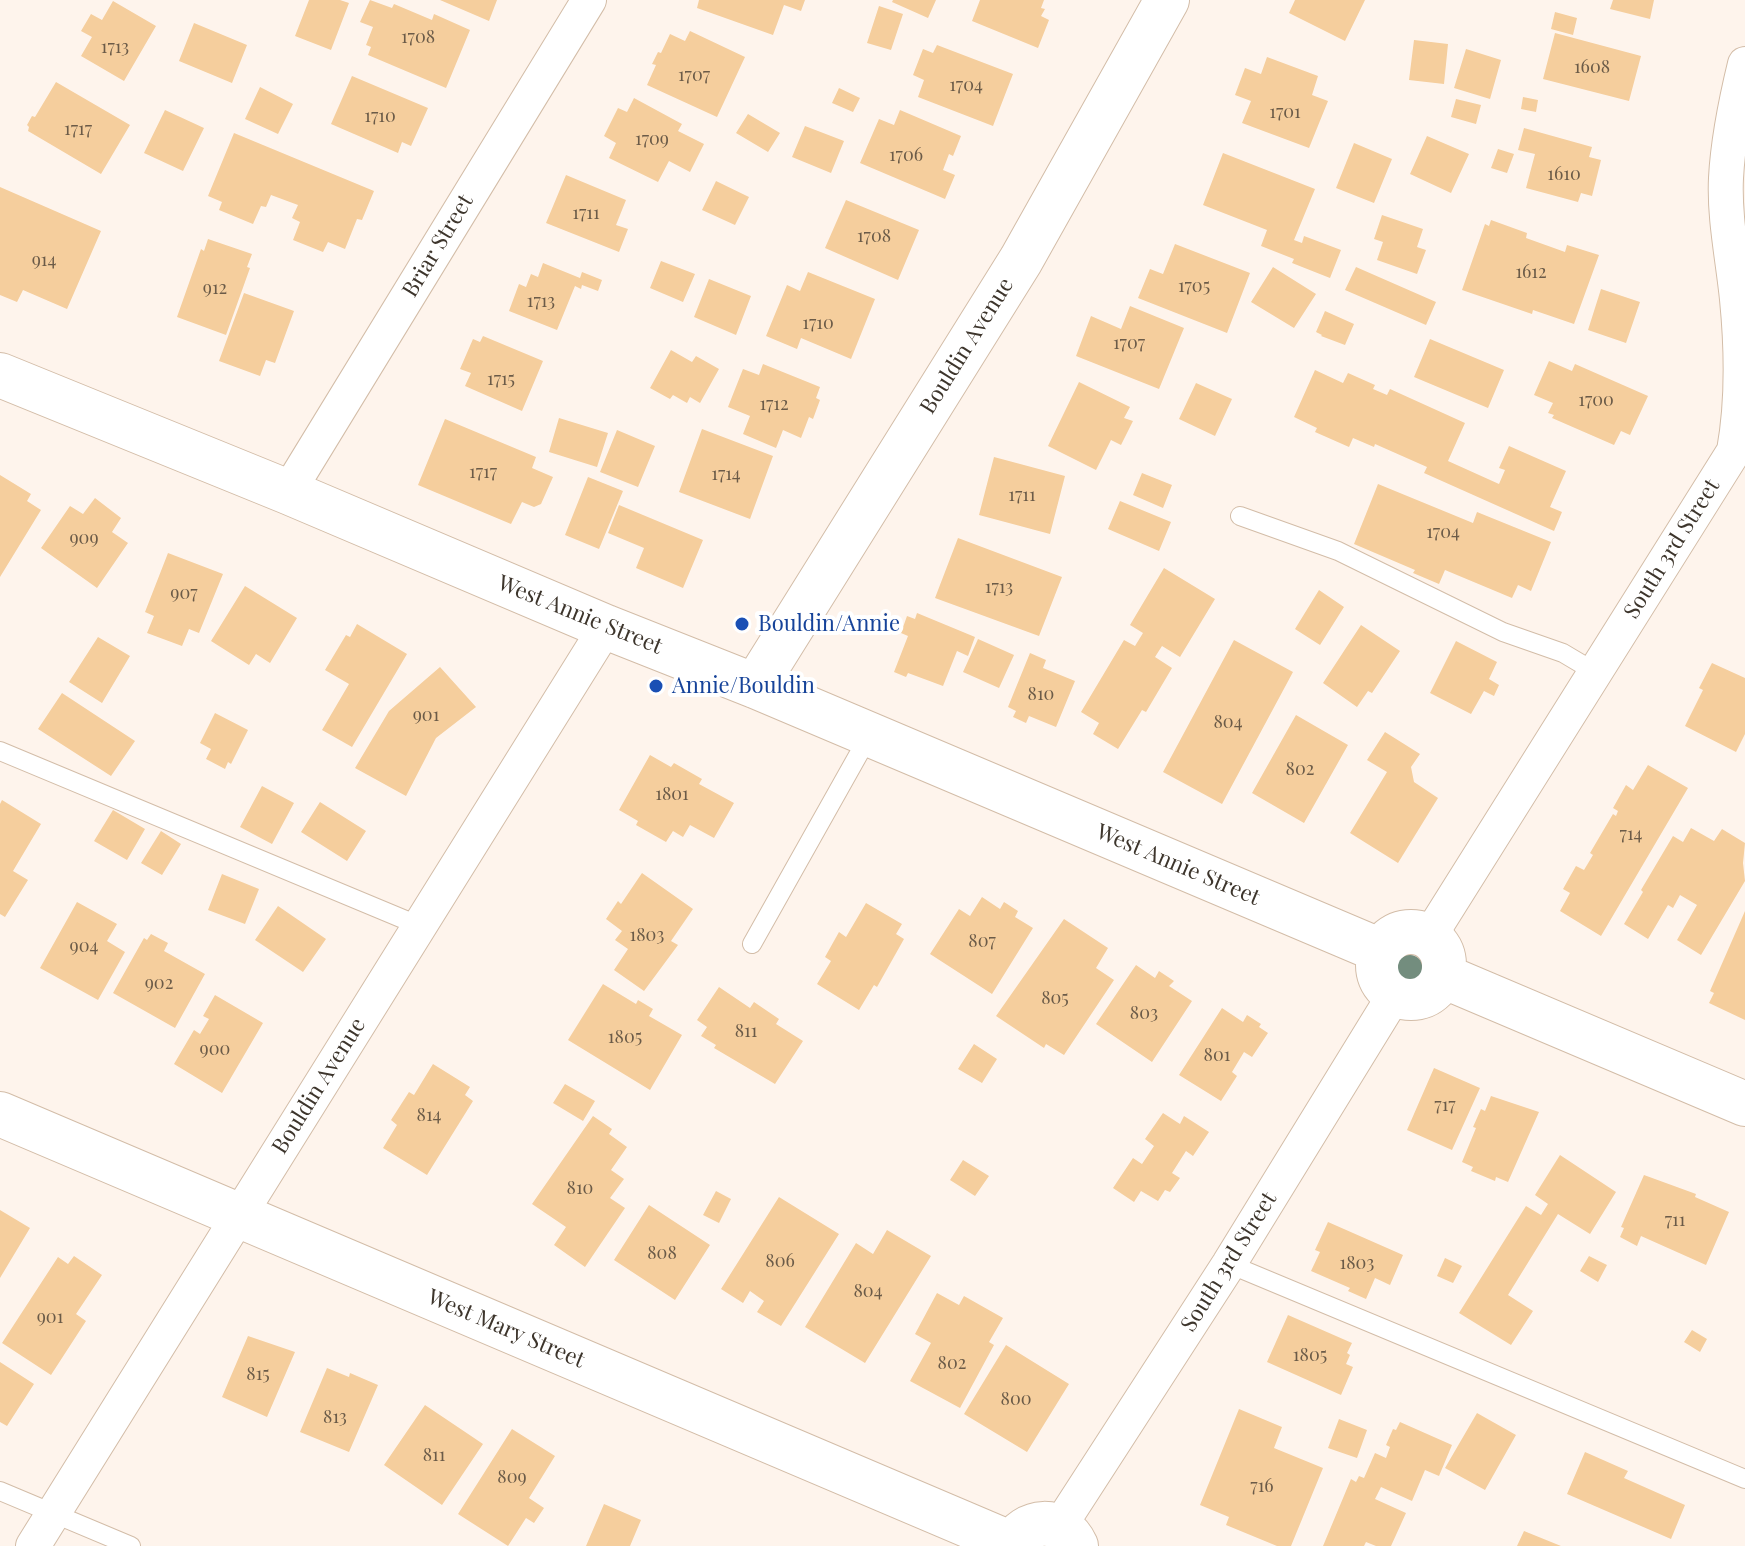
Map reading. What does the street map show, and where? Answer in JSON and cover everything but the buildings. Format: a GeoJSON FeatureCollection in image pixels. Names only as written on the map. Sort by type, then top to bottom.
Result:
{"type":"FeatureCollection","features":[{"type":"Feature","properties":{"kind":"street","name":"Briar Street"},"geometry":{"type":"LineString","coordinates":[[288,492],[589,0]]}},
{"type":"Feature","properties":{"kind":"street","name":"Bouldin Avenue"},"geometry":{"type":"LineString","coordinates":[[755,686],[1021,260],[1167,0]]}},
{"type":"Feature","properties":{"kind":"street","name":"South 3rd Street"},"geometry":{"type":"LineString","coordinates":[[1436,957],[1595,672],[1739,453],[1741,374],[1725,180],[1733,117],[1745,64]]}},
{"type":"Feature","properties":{"kind":"street","name":"West Annie Street"},"geometry":{"type":"LineString","coordinates":[[0,375],[755,686],[1381,951]]}},
{"type":"Feature","properties":{"kind":"street","name":"Bouldin Avenue"},"geometry":{"type":"LineString","coordinates":[[33,1546],[606,627]]}},
{"type":"Feature","properties":{"kind":"street"},"geometry":{"type":"LineString","coordinates":[[1436,957],[1438,985],[1423,996],[1404,998],[1381,980],[1378,961],[1381,951],[1397,935],[1418,933],[1436,957],[1745,1104]]}},
{"type":"Feature","properties":{"kind":"street","name":"South 3rd Street"},"geometry":{"type":"LineString","coordinates":[[1068,1536],[1229,1264],[1395,994]]}},
{"type":"Feature","properties":{"kind":"street","name":"West Mary Street"},"geometry":{"type":"LineString","coordinates":[[0,1114],[1011,1545]]}},
{"type":"Feature","properties":{"kind":"street"},"geometry":{"type":"LineString","coordinates":[[1011,1545],[1018,1534],[1038,1523],[1068,1536]]}},
{"type":"Feature","properties":{"kind":"lane"},"geometry":{"type":"LineString","coordinates":[[1240,516],[1338,551],[1503,632],[1563,653],[1595,672]]}},
{"type":"Feature","properties":{"kind":"lane"},"geometry":{"type":"LineString","coordinates":[[752,944],[870,734]]}},
{"type":"Feature","properties":{"kind":"lane"},"geometry":{"type":"LineString","coordinates":[[0,751],[420,926]]}},
{"type":"Feature","properties":{"kind":"lane"},"geometry":{"type":"LineString","coordinates":[[1229,1264],[1745,1479]]}},
{"type":"Feature","properties":{"kind":"lane"},"geometry":{"type":"LineString","coordinates":[[0,1491],[131,1546]]}},
{"type":"Feature","properties":{"kind":"place","name":"Bouldin/Annie"},"geometry":{"type":"Point","coordinates":[742,624]}},
{"type":"Feature","properties":{"kind":"place","name":"Annie/Bouldin"},"geometry":{"type":"Point","coordinates":[656,686]}}]}
